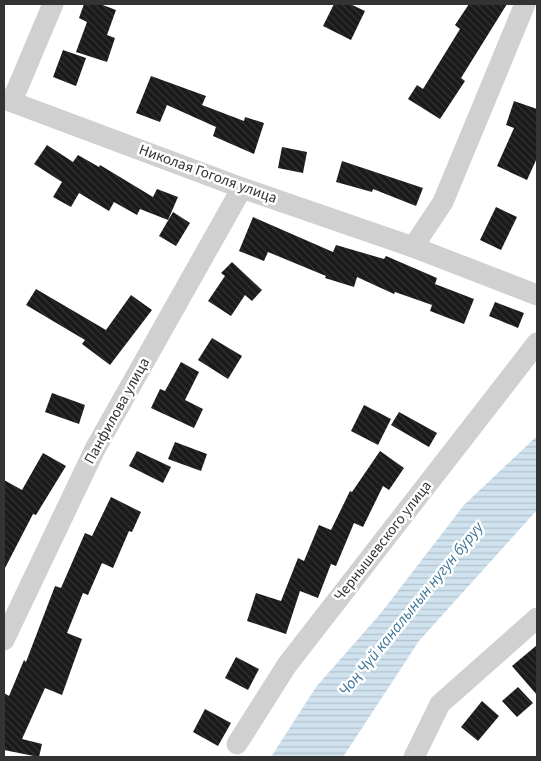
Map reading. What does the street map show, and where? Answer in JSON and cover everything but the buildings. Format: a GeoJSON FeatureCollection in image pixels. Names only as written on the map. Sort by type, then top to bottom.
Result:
{"type":"FeatureCollection","features":[{"type":"Feature","properties":{"kind":"street"},"geometry":{"type":"LineString","coordinates":[[8,100],[53,4]]}},
{"type":"Feature","properties":{"kind":"street"},"geometry":{"type":"LineString","coordinates":[[413,248],[443,202],[525,4]]}},
{"type":"Feature","properties":{"kind":"street","name":"Николая Гоголя улица"},"geometry":{"type":"LineString","coordinates":[[8,100],[242,188],[413,248],[537,295]]}},
{"type":"Feature","properties":{"kind":"street","name":"Панфилова улица"},"geometry":{"type":"LineString","coordinates":[[4,640],[95,449],[242,188]]}},
{"type":"Feature","properties":{"kind":"street","name":"Чернышевского улица"},"geometry":{"type":"LineString","coordinates":[[237,744],[287,665],[537,343]]}},
{"type":"Feature","properties":{"kind":"street"},"geometry":{"type":"LineString","coordinates":[[414,757],[440,704],[537,618]]}},
{"type":"Feature","properties":{"kind":"water","name":"Чоң Чүй каналынын нугун буруу"},"geometry":{"type":"Polygon","coordinates":[[[537,436],[537,510],[419,641],[343,757],[271,757],[316,687],[381,613],[464,505],[537,436]]]}}]}
